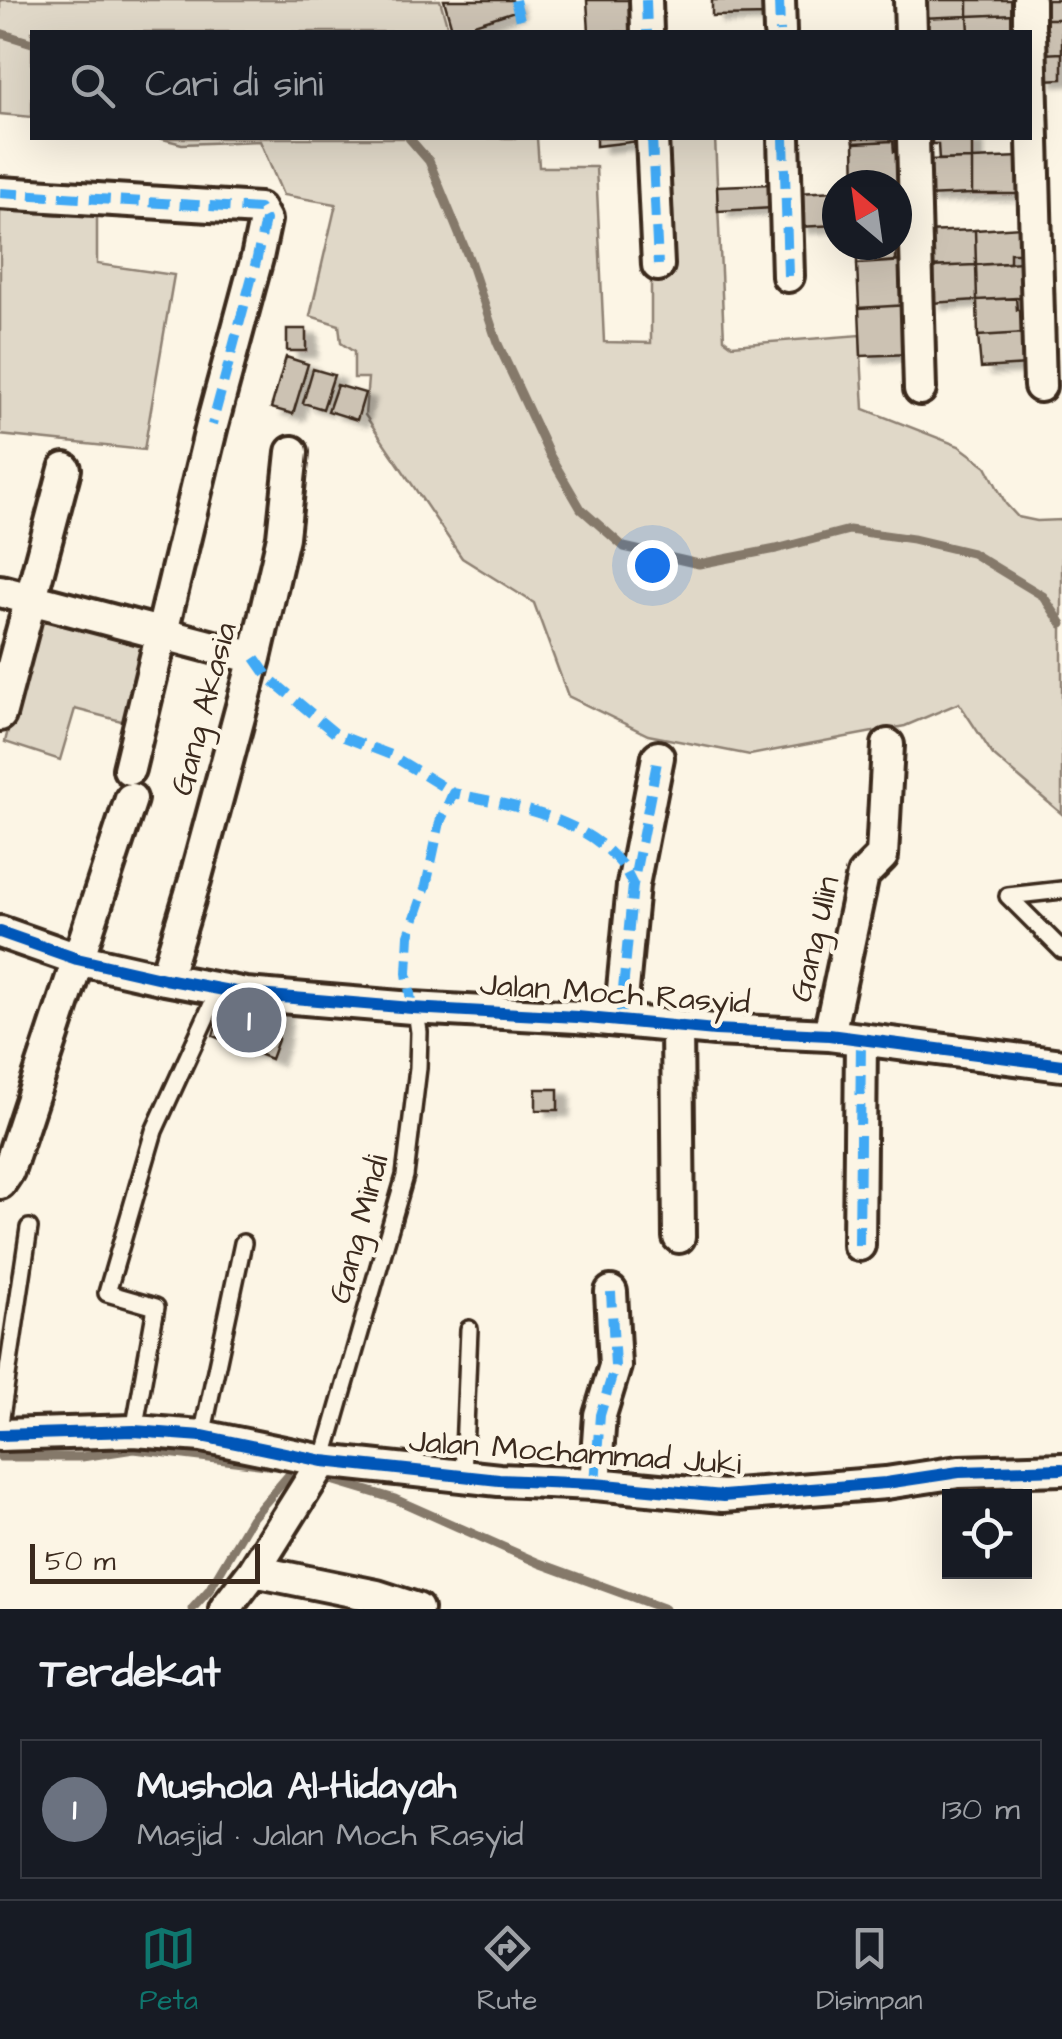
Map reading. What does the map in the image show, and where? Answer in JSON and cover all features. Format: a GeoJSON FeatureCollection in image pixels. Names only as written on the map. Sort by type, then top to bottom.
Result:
{"type":"FeatureCollection","features":[{"type":"Feature","properties":{"kind":"street"},"geometry":{"type":"LineString","coordinates":[[646,0],[648,30]]}},
{"type":"Feature","properties":{"kind":"street"},"geometry":{"type":"LineString","coordinates":[[779,0],[780,30]]}},
{"type":"Feature","properties":{"kind":"street"},"geometry":{"type":"LineString","coordinates":[[910,0],[910,30]]}},
{"type":"Feature","properties":{"kind":"street"},"geometry":{"type":"LineString","coordinates":[[1028,0],[1030,30]]}},
{"type":"Feature","properties":{"kind":"street"},"geometry":{"type":"LineString","coordinates":[[1032,104],[1040,386]]}},
{"type":"Feature","properties":{"kind":"street"},"geometry":{"type":"LineString","coordinates":[[652,140],[658,265]]}},
{"type":"Feature","properties":{"kind":"street"},"geometry":{"type":"LineString","coordinates":[[784,140],[788,276]]}},
{"type":"Feature","properties":{"kind":"street"},"geometry":{"type":"LineString","coordinates":[[914,140],[920,389]]}},
{"type":"Feature","properties":{"kind":"street"},"geometry":{"type":"LineString","coordinates":[[0,193],[259,209],[265,220],[161,634],[130,784],[8,1172],[0,1184]]}},
{"type":"Feature","properties":{"kind":"street","name":"Gang Akasia"},"geometry":{"type":"LineString","coordinates":[[164,979],[255,658],[283,537],[292,452]]}},
{"type":"Feature","properties":{"kind":"street"},"geometry":{"type":"LineString","coordinates":[[0,715],[15,595],[65,469]]}},
{"type":"Feature","properties":{"kind":"street"},"geometry":{"type":"LineString","coordinates":[[15,595],[255,658]]}},
{"type":"Feature","properties":{"kind":"street","name":"Gang Ulin"},"geometry":{"type":"LineString","coordinates":[[828,1035],[862,876],[882,856],[888,745]]}},
{"type":"Feature","properties":{"kind":"street"},"geometry":{"type":"LineString","coordinates":[[620,1021],[633,885],[658,757]]}},
{"type":"Feature","properties":{"kind":"street","name":"Jalan Moch Rasyid"},"geometry":{"type":"LineString","coordinates":[[0,932],[76,959],[164,979],[290,999],[828,1035],[1062,1065]]}},
{"type":"Feature","properties":{"kind":"street"},"geometry":{"type":"LineString","coordinates":[[677,1026],[679,1237]]}},
{"type":"Feature","properties":{"kind":"street"},"geometry":{"type":"LineString","coordinates":[[859,1244],[861,1040]]}},
{"type":"Feature","properties":{"kind":"street"},"geometry":{"type":"LineString","coordinates":[[595,1484],[600,1415],[615,1366],[611,1292]]}},
{"type":"Feature","properties":{"kind":"street","name":"Jalan Mochammad Juki"},"geometry":{"type":"LineString","coordinates":[[0,1435],[134,1431],[202,1436],[317,1472],[463,1476],[723,1496],[886,1483],[959,1472],[1062,1469]]}},
{"type":"Feature","properties":{"kind":"street"},"geometry":{"type":"LineString","coordinates":[[225,1609],[317,1472]]}},
{"type":"Feature","properties":{"kind":"street"},"geometry":{"type":"LineString","coordinates":[[254,1571],[376,1596],[417,1609]]}},
{"type":"Feature","properties":{"kind":"lane"},"geometry":{"type":"LineString","coordinates":[[1062,890],[1008,896],[1062,950]]}},
{"type":"Feature","properties":{"kind":"lane"},"geometry":{"type":"LineString","coordinates":[[134,1431],[156,1307],[107,1293],[154,1130],[219,989]]}},
{"type":"Feature","properties":{"kind":"lane","name":"Gang Mindi"},"geometry":{"type":"LineString","coordinates":[[317,1472],[405,1176],[418,1050],[417,1018],[412,1008]]}},
{"type":"Feature","properties":{"kind":"lane"},"geometry":{"type":"LineString","coordinates":[[0,1424],[29,1228]]}},
{"type":"Feature","properties":{"kind":"lane"},"geometry":{"type":"LineString","coordinates":[[202,1436],[244,1243]]}},
{"type":"Feature","properties":{"kind":"lane"},"geometry":{"type":"LineString","coordinates":[[463,1476],[469,1329]]}},
{"type":"Feature","properties":{"kind":"shaded area"},"geometry":{"type":"Polygon","coordinates":[[[0,0],[440,0],[448,30],[30,30],[30,117],[0,114],[0,0]]]}},
{"type":"Feature","properties":{"kind":"shaded area"},"geometry":{"type":"Polygon","coordinates":[[[167,140],[537,140],[539,167],[596,167],[604,342],[651,343],[644,140],[715,140],[724,339],[732,345],[860,335],[864,409],[959,446],[986,466],[1006,504],[1018,517],[1062,520],[1062,814],[993,755],[959,703],[905,726],[750,755],[648,735],[568,696],[534,603],[462,558],[365,415],[368,378],[354,378],[354,352],[341,343],[339,325],[310,316],[336,204],[283,195],[260,141],[182,144],[167,140]]]}},
{"type":"Feature","properties":{"kind":"shaded area"},"geometry":{"type":"Polygon","coordinates":[[[0,211],[97,217],[97,264],[174,275],[144,450],[0,435],[0,211]]]}},
{"type":"Feature","properties":{"kind":"shaded area"},"geometry":{"type":"Polygon","coordinates":[[[37,614],[149,643],[129,723],[75,709],[60,760],[5,742],[37,614]]]}},
{"type":"Feature","properties":{"kind":"building"},"geometry":{"type":"Polygon","coordinates":[[[444,0],[512,0],[515,11],[474,24],[476,30],[452,30],[444,0]]]}},
{"type":"Feature","properties":{"kind":"building"},"geometry":{"type":"Polygon","coordinates":[[[587,0],[635,0],[636,30],[589,30],[587,0]]]}},
{"type":"Feature","properties":{"kind":"building"},"geometry":{"type":"Polygon","coordinates":[[[712,0],[772,0],[772,15],[712,16],[712,0]]]}},
{"type":"Feature","properties":{"kind":"building"},"geometry":{"type":"Polygon","coordinates":[[[920,0],[968,0],[968,16],[921,18],[920,0]]]}},
{"type":"Feature","properties":{"kind":"building"},"geometry":{"type":"Polygon","coordinates":[[[968,0],[1019,0],[1016,14],[968,16],[968,0]]]}},
{"type":"Feature","properties":{"kind":"building"},"geometry":{"type":"Polygon","coordinates":[[[1042,0],[1062,0],[1062,19],[1042,19],[1042,0]]]}},
{"type":"Feature","properties":{"kind":"building"},"geometry":{"type":"Polygon","coordinates":[[[1016,14],[1016,30],[969,30],[968,16],[1016,14]]]}},
{"type":"Feature","properties":{"kind":"building"},"geometry":{"type":"Polygon","coordinates":[[[968,16],[969,30],[921,30],[921,18],[968,16]]]}},
{"type":"Feature","properties":{"kind":"building"},"geometry":{"type":"Polygon","coordinates":[[[1042,19],[1062,19],[1062,53],[1042,54],[1042,19]]]}},
{"type":"Feature","properties":{"kind":"building"},"geometry":{"type":"Polygon","coordinates":[[[1062,53],[1062,79],[1043,80],[1042,54],[1062,53]]]}},
{"type":"Feature","properties":{"kind":"building"},"geometry":{"type":"Polygon","coordinates":[[[596,140],[640,140],[640,141],[596,146],[596,140]]]}},
{"type":"Feature","properties":{"kind":"building"},"geometry":{"type":"Polygon","coordinates":[[[853,140],[891,140],[891,141],[853,140]]]}},
{"type":"Feature","properties":{"kind":"building"},"geometry":{"type":"Polygon","coordinates":[[[932,140],[972,140],[972,159],[939,160],[938,144],[932,144],[932,140]]]}},
{"type":"Feature","properties":{"kind":"building"},"geometry":{"type":"Polygon","coordinates":[[[893,141],[894,152],[902,153],[902,170],[855,170],[854,143],[893,141]]]}},
{"type":"Feature","properties":{"kind":"building"},"geometry":{"type":"Polygon","coordinates":[[[1020,157],[1021,194],[972,194],[972,159],[1020,157]]]}},
{"type":"Feature","properties":{"kind":"building"},"geometry":{"type":"Polygon","coordinates":[[[972,159],[972,194],[924,196],[923,160],[972,159]]]}},
{"type":"Feature","properties":{"kind":"building"},"geometry":{"type":"Polygon","coordinates":[[[772,184],[773,208],[718,211],[717,186],[772,184]]]}},
{"type":"Feature","properties":{"kind":"building"},"geometry":{"type":"Polygon","coordinates":[[[822,192],[822,226],[798,227],[797,193],[822,192]]]}},
{"type":"Feature","properties":{"kind":"building"},"geometry":{"type":"Polygon","coordinates":[[[1021,227],[1021,253],[1010,253],[1010,263],[976,265],[975,230],[1021,227]]]}},
{"type":"Feature","properties":{"kind":"building"},"geometry":{"type":"Polygon","coordinates":[[[975,230],[976,265],[925,267],[924,232],[975,230]]]}},
{"type":"Feature","properties":{"kind":"building"},"geometry":{"type":"Polygon","coordinates":[[[857,260],[896,260],[896,261],[857,264],[857,260]]]}},
{"type":"Feature","properties":{"kind":"building"},"geometry":{"type":"Polygon","coordinates":[[[906,261],[908,305],[859,308],[857,264],[906,261]]]}},
{"type":"Feature","properties":{"kind":"building"},"geometry":{"type":"Polygon","coordinates":[[[1021,262],[1022,298],[977,300],[976,265],[1021,262]]]}},
{"type":"Feature","properties":{"kind":"building"},"geometry":{"type":"Polygon","coordinates":[[[976,265],[977,300],[931,303],[929,267],[976,265]]]}},
{"type":"Feature","properties":{"kind":"building"},"geometry":{"type":"Polygon","coordinates":[[[1016,298],[1017,310],[1025,310],[1025,333],[978,336],[977,300],[1016,298]]]}},
{"type":"Feature","properties":{"kind":"building"},"geometry":{"type":"Polygon","coordinates":[[[908,305],[911,354],[861,356],[859,308],[908,305]]]}},
{"type":"Feature","properties":{"kind":"building"},"geometry":{"type":"Polygon","coordinates":[[[287,329],[306,329],[306,351],[287,351],[287,329]]]}},
{"type":"Feature","properties":{"kind":"building"},"geometry":{"type":"Polygon","coordinates":[[[1025,333],[1027,365],[981,368],[978,336],[1025,333]]]}},
{"type":"Feature","properties":{"kind":"building"},"geometry":{"type":"Polygon","coordinates":[[[286,357],[308,364],[293,414],[271,408],[286,357]]]}},
{"type":"Feature","properties":{"kind":"building"},"geometry":{"type":"Polygon","coordinates":[[[313,369],[334,375],[323,409],[303,403],[313,369]]]}},
{"type":"Feature","properties":{"kind":"building"},"geometry":{"type":"Polygon","coordinates":[[[337,385],[365,393],[357,420],[328,411],[337,385]]]}},
{"type":"Feature","properties":{"kind":"building"},"geometry":{"type":"Polygon","coordinates":[[[222,1005],[282,1005],[278,1040],[271,1059],[213,1036],[222,1005]]]}},
{"type":"Feature","properties":{"kind":"building"},"geometry":{"type":"Polygon","coordinates":[[[536,1089],[558,1089],[558,1110],[536,1110],[536,1089]]]}},
{"type":"Feature","properties":{"kind":"waterway"},"geometry":{"type":"LineString","coordinates":[[0,33],[30,42]]}},
{"type":"Feature","properties":{"kind":"waterway"},"geometry":{"type":"LineString","coordinates":[[411,140],[429,161],[470,261],[497,342],[549,454],[581,509],[624,547],[699,564],[849,530],[913,539],[972,553],[1043,596],[1062,624]]}},
{"type":"Feature","properties":{"kind":"waterway"},"geometry":{"type":"LineString","coordinates":[[0,1457],[82,1457],[134,1449],[283,1467]]}},
{"type":"Feature","properties":{"kind":"waterway"},"geometry":{"type":"LineString","coordinates":[[192,1609],[209,1590],[251,1519],[294,1469]]}},
{"type":"Feature","properties":{"kind":"waterway"},"geometry":{"type":"LineString","coordinates":[[322,1477],[395,1499],[539,1563],[665,1609]]}},
{"type":"Feature","properties":{"kind":"marked path"},"geometry":{"type":"LineString","coordinates":[[515,0],[522,30]]}},
{"type":"Feature","properties":{"kind":"marked path"},"geometry":{"type":"LineString","coordinates":[[646,0],[647,30]]}},
{"type":"Feature","properties":{"kind":"marked path"},"geometry":{"type":"LineString","coordinates":[[779,0],[780,30]]}},
{"type":"Feature","properties":{"kind":"marked path"},"geometry":{"type":"LineString","coordinates":[[652,140],[658,265]]}},
{"type":"Feature","properties":{"kind":"marked path"},"geometry":{"type":"LineString","coordinates":[[784,140],[788,276]]}},
{"type":"Feature","properties":{"kind":"marked path"},"geometry":{"type":"LineString","coordinates":[[0,193],[259,209],[265,220],[257,258],[212,425]]}},
{"type":"Feature","properties":{"kind":"marked path"},"geometry":{"type":"LineString","coordinates":[[255,658],[269,678],[336,734],[391,755],[453,793]]}},
{"type":"Feature","properties":{"kind":"marked path"},"geometry":{"type":"LineString","coordinates":[[620,1021],[633,885],[658,757]]}},
{"type":"Feature","properties":{"kind":"marked path"},"geometry":{"type":"LineString","coordinates":[[412,1008],[407,973],[409,935],[426,886],[440,822],[453,793],[544,815],[587,834],[623,866],[633,885]]}},
{"type":"Feature","properties":{"kind":"marked path"},"geometry":{"type":"LineString","coordinates":[[859,1245],[861,1040]]}},
{"type":"Feature","properties":{"kind":"marked path"},"geometry":{"type":"LineString","coordinates":[[595,1484],[600,1415],[615,1366],[611,1292]]}},
{"type":"Feature","properties":{"kind":"cycle path"},"geometry":{"type":"LineString","coordinates":[[0,932],[77,959],[246,994],[715,1030],[829,1035],[1062,1065]]}},
{"type":"Feature","properties":{"kind":"cycle path"},"geometry":{"type":"LineString","coordinates":[[0,1435],[134,1431],[202,1436],[323,1461],[499,1480],[723,1496],[886,1483],[959,1472],[1062,1469]]}},
{"type":"Feature","properties":{"kind":"place","name":"Mushola Al-Hidayah"},"geometry":{"type":"Point","coordinates":[249,1020]}}]}
